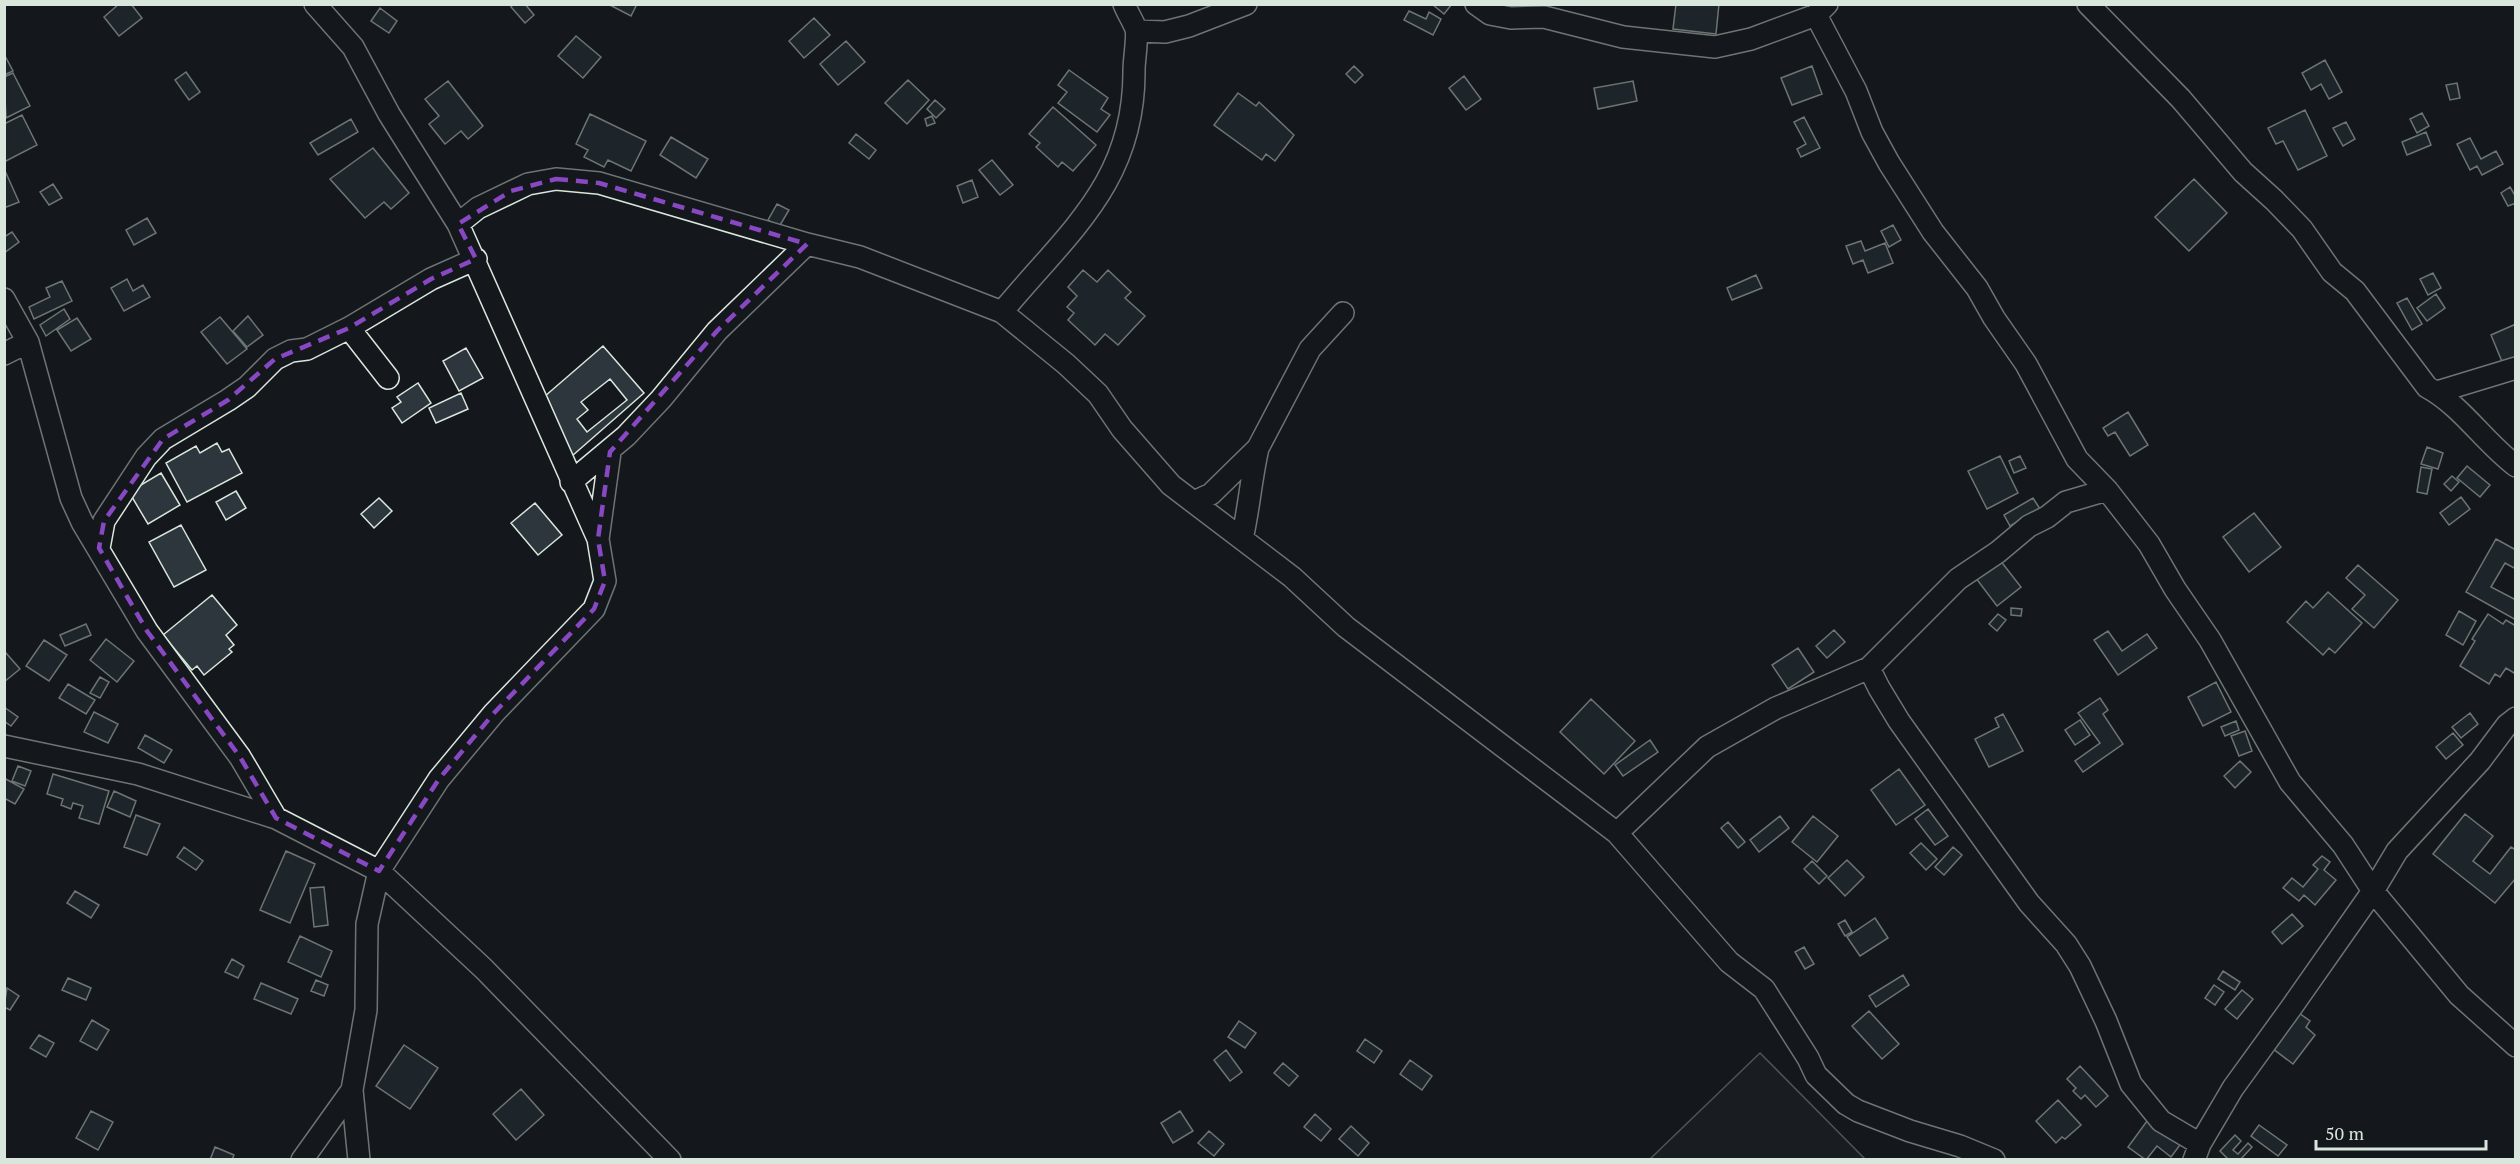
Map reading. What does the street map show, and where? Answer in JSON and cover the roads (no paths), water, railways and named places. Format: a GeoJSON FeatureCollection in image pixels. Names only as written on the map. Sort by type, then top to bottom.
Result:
{"type":"FeatureCollection","features":[{"type":"Feature","properties":{"kind":"street"},"geometry":{"type":"LineString","coordinates":[[315,4],[353,46],[389,114],[458,224],[476,259],[598,540],[605,581],[594,609],[494,713],[439,779],[379,871],[367,924],[366,1010],[352,1089],[359,1160]]}},
{"type":"Feature","properties":{"kind":"street"},"geometry":{"type":"LineString","coordinates":[[1002,312],[1071,235],[1098,197],[1121,151],[1132,115],[1137,31],[1124,4]]}},
{"type":"Feature","properties":{"kind":"street"},"geometry":{"type":"LineString","coordinates":[[1137,31],[1165,32],[1189,26],[1246,4]]}},
{"type":"Feature","properties":{"kind":"street"},"geometry":{"type":"LineString","coordinates":[[1476,4],[1490,14],[1511,18],[1544,17],[1623,37],[1715,47],[1751,39],[1822,10],[1872,132],[1889,163],[1933,232],[1977,288],[1994,318],[2026,364],[2077,459],[2108,490],[2149,543],[2175,590],[2210,640],[2290,782],[2343,845],[2373,891],[2459,995],[2516,1046]]}},
{"type":"Feature","properties":{"kind":"street"},"geometry":{"type":"LineString","coordinates":[[2088,4],[2181,99],[2242,172],[2302,229],[2332,272],[2355,291],[2427,387],[2437,392],[2469,420],[2516,466]]}},
{"type":"Feature","properties":{"kind":"street"},"geometry":{"type":"LineString","coordinates":[[458,224],[478,208],[520,187],[539,181],[569,179],[599,183],[807,244],[860,257],[1002,312],[1066,364],[1098,394],[1122,429],[1171,485],[1292,578],[1346,627],[1617,833],[1729,962],[1764,989],[1808,1058],[1816,1075],[1846,1104],[1910,1131],[1960,1146],[1994,1160]]}},
{"type":"Feature","properties":{"kind":"street"},"geometry":{"type":"LineString","coordinates":[[571,482],[610,452],[661,399],[717,331],[807,244]]}},
{"type":"Feature","properties":{"kind":"street"},"geometry":{"type":"LineString","coordinates":[[99,548],[104,521],[146,457],[163,439],[247,387],[275,359],[291,351],[307,349],[349,328],[431,279],[476,259]]}},
{"type":"Feature","properties":{"kind":"street"},"geometry":{"type":"LineString","coordinates":[[4,299],[28,342],[71,498],[147,631],[240,757],[276,818]]}},
{"type":"Feature","properties":{"kind":"street"},"geometry":{"type":"LineString","coordinates":[[1242,539],[1248,511],[1251,476],[1258,448],[1310,349],[1343,313]]}},
{"type":"Feature","properties":{"kind":"street"},"geometry":{"type":"LineString","coordinates":[[349,328],[387,378]]}},
{"type":"Feature","properties":{"kind":"street"},"geometry":{"type":"LineString","coordinates":[[4,354],[28,342]]}},
{"type":"Feature","properties":{"kind":"street"},"geometry":{"type":"LineString","coordinates":[[2437,392],[2516,368]]}},
{"type":"Feature","properties":{"kind":"street"},"geometry":{"type":"LineString","coordinates":[[1194,502],[1211,494],[1258,448]]}},
{"type":"Feature","properties":{"kind":"street"},"geometry":{"type":"LineString","coordinates":[[598,540],[610,452]]}},
{"type":"Feature","properties":{"kind":"street"},"geometry":{"type":"LineString","coordinates":[[1617,833],[1707,747],[1776,708],[1869,668],[1958,579],[1998,552],[2029,526],[2047,517],[2066,501],[2108,490]]}},
{"type":"Feature","properties":{"kind":"street"},"geometry":{"type":"LineString","coordinates":[[1869,668],[1899,721],[2029,903],[2066,944],[2080,966],[2106,1021],[2131,1084],[2161,1121],[2197,1152],[2233,1088],[2373,891],[2397,851],[2480,761],[2507,725],[2516,718]]}},
{"type":"Feature","properties":{"kind":"street"},"geometry":{"type":"LineString","coordinates":[[4,746],[138,774],[276,818],[379,871],[484,969],[670,1160]]}},
{"type":"Feature","properties":{"kind":"street"},"geometry":{"type":"LineString","coordinates":[[302,1160],[352,1089]]}}]}
